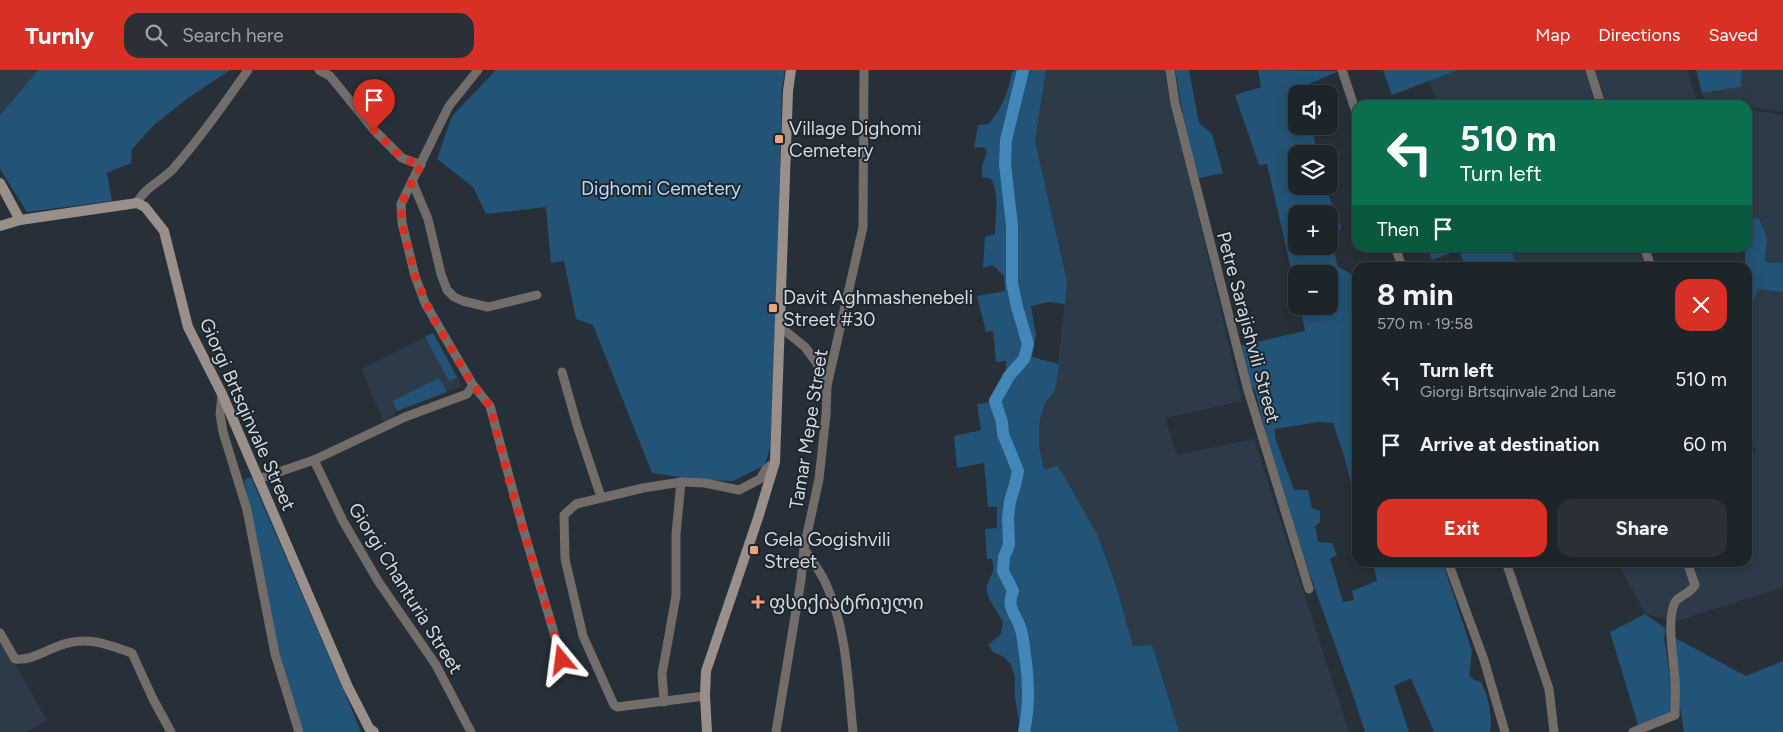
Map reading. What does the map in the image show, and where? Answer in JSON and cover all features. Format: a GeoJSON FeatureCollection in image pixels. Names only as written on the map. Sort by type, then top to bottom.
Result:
{"type":"FeatureCollection","features":[{"type":"Feature","properties":{"kind":"street"},"geometry":{"type":"LineString","coordinates":[[0,226],[20,220],[137,203],[140,197],[167,176],[195,144],[248,70]]}},
{"type":"Feature","properties":{"kind":"street"},"geometry":{"type":"LineString","coordinates":[[319,70],[330,76],[374,130],[402,158],[421,165]]}},
{"type":"Feature","properties":{"kind":"street"},"geometry":{"type":"LineString","coordinates":[[478,70],[449,106],[401,204],[402,223],[415,276],[433,318],[473,385],[490,406],[506,469],[562,660]]}},
{"type":"Feature","properties":{"kind":"street"},"geometry":{"type":"LineString","coordinates":[[707,732],[706,671],[758,518],[774,462],[788,91],[792,70]]}},
{"type":"Feature","properties":{"kind":"street","name":"Tamar Mepe Street"},"geometry":{"type":"LineString","coordinates":[[776,732],[801,580],[804,548],[819,479],[826,415],[826,386],[863,227],[864,70]]}},
{"type":"Feature","properties":{"kind":"street","name":"Petre Sarajishvili Street"},"geometry":{"type":"LineString","coordinates":[[1170,70],[1175,103],[1247,387],[1309,589]]}},
{"type":"Feature","properties":{"kind":"street"},"geometry":{"type":"LineString","coordinates":[[1342,70],[1352,100]]}},
{"type":"Feature","properties":{"kind":"street"},"geometry":{"type":"LineString","coordinates":[[1590,70],[1599,100]]}},
{"type":"Feature","properties":{"kind":"street"},"geometry":{"type":"LineString","coordinates":[[412,182],[428,219],[441,274],[447,290],[454,297],[488,307],[537,295]]}},
{"type":"Feature","properties":{"kind":"street"},"geometry":{"type":"LineString","coordinates":[[0,183],[20,220]]}},
{"type":"Feature","properties":{"kind":"street","name":"Giorgi Brtsqinvale Street"},"geometry":{"type":"LineString","coordinates":[[137,203],[145,207],[164,231],[188,327],[222,394],[348,687],[369,728],[374,732]]}},
{"type":"Feature","properties":{"kind":"street"},"geometry":{"type":"LineString","coordinates":[[779,326],[805,347],[816,362],[826,386]]}},
{"type":"Feature","properties":{"kind":"street"},"geometry":{"type":"LineString","coordinates":[[562,372],[601,497]]}},
{"type":"Feature","properties":{"kind":"street"},"geometry":{"type":"LineString","coordinates":[[258,479],[314,460],[405,417],[466,394],[473,385]]}},
{"type":"Feature","properties":{"kind":"street"},"geometry":{"type":"LineString","coordinates":[[222,394],[220,414],[223,432],[247,510],[275,654],[299,732]]}},
{"type":"Feature","properties":{"kind":"street","name":"Giorgi Chanturia Street"},"geometry":{"type":"LineString","coordinates":[[314,460],[343,521],[378,581],[436,665],[471,732]]}},
{"type":"Feature","properties":{"kind":"street"},"geometry":{"type":"LineString","coordinates":[[705,696],[616,707],[584,636],[565,559],[564,515],[576,504],[642,488],[681,482],[705,483],[739,490],[760,479],[766,468],[774,462]]}},
{"type":"Feature","properties":{"kind":"street"},"geometry":{"type":"LineString","coordinates":[[664,702],[662,674],[676,596],[676,534],[681,482]]}},
{"type":"Feature","properties":{"kind":"street"},"geometry":{"type":"LineString","coordinates":[[804,548],[826,584],[836,611],[845,651],[853,732]]}},
{"type":"Feature","properties":{"kind":"street"},"geometry":{"type":"LineString","coordinates":[[1450,567],[1484,660],[1506,732]]}},
{"type":"Feature","properties":{"kind":"street"},"geometry":{"type":"LineString","coordinates":[[1508,567],[1549,689],[1554,732]]}},
{"type":"Feature","properties":{"kind":"street"},"geometry":{"type":"LineString","coordinates":[[1633,732],[1675,715],[1675,681],[1671,633],[1673,606],[1676,600],[1692,591],[1695,585],[1689,567]]}},
{"type":"Feature","properties":{"kind":"street"},"geometry":{"type":"LineString","coordinates":[[0,633],[15,659],[27,658],[76,641],[93,641],[132,653],[153,699],[171,732]]}},
{"type":"Feature","properties":{"kind":"shaded area"},"geometry":{"type":"Polygon","coordinates":[[[0,70],[38,70],[0,115],[0,70]]]}},
{"type":"Feature","properties":{"kind":"shaded area"},"geometry":{"type":"Polygon","coordinates":[[[1046,70],[1166,70],[1173,108],[1242,401],[1165,418],[1177,455],[1254,439],[1349,732],[1179,732],[1152,645],[1133,646],[1117,589],[1058,467],[1044,469],[1039,446],[1039,424],[1045,403],[1055,391],[1067,281],[1035,141],[1046,70]]]}},
{"type":"Feature","properties":{"kind":"shaded area"},"geometry":{"type":"Polygon","coordinates":[[[1458,70],[1585,70],[1594,100],[1436,100],[1429,81],[1458,70]]]}},
{"type":"Feature","properties":{"kind":"shaded area"},"geometry":{"type":"Polygon","coordinates":[[[1593,70],[1687,70],[1696,100],[1602,100],[1593,70]]]}},
{"type":"Feature","properties":{"kind":"shaded area"},"geometry":{"type":"Polygon","coordinates":[[[1742,70],[1783,70],[1783,111],[1752,107],[1752,100],[1704,100],[1702,93],[1741,87],[1742,70]]]}},
{"type":"Feature","properties":{"kind":"shaded area"},"geometry":{"type":"Polygon","coordinates":[[[1752,111],[1783,115],[1783,263],[1765,262],[1767,238],[1759,218],[1752,219],[1752,111]]]}},
{"type":"Feature","properties":{"kind":"shaded area"},"geometry":{"type":"Polygon","coordinates":[[[1513,252],[1641,252],[1645,262],[1516,262],[1513,252]]]}},
{"type":"Feature","properties":{"kind":"shaded area"},"geometry":{"type":"Polygon","coordinates":[[[1758,289],[1783,292],[1783,587],[1677,621],[1645,614],[1620,567],[1752,567],[1752,459],[1755,451],[1752,439],[1752,307],[1758,289]]]}},
{"type":"Feature","properties":{"kind":"shaded area"},"geometry":{"type":"Polygon","coordinates":[[[433,333],[462,386],[394,412],[396,418],[385,422],[382,420],[361,369],[433,333]]]}},
{"type":"Feature","properties":{"kind":"shaded area"},"geometry":{"type":"Polygon","coordinates":[[[0,638],[47,720],[26,732],[0,732],[0,638]]]}},
{"type":"Feature","properties":{"kind":"green space"},"geometry":{"type":"Polygon","coordinates":[[[38,70],[230,70],[188,98],[154,125],[132,149],[131,163],[107,173],[112,201],[27,212],[0,169],[0,115],[38,70]]]}},
{"type":"Feature","properties":{"kind":"green space","name":"Dighomi Cemetery"},"geometry":{"type":"Polygon","coordinates":[[[496,70],[785,70],[782,89],[775,363],[770,447],[765,465],[733,481],[699,480],[652,473],[593,325],[576,319],[564,261],[551,263],[546,207],[486,214],[473,187],[437,159],[452,116],[496,70]]]}},
{"type":"Feature","properties":{"kind":"green space"},"geometry":{"type":"Polygon","coordinates":[[[1016,70],[1046,70],[1035,141],[1067,281],[1065,304],[1049,302],[1031,306],[1036,335],[1032,357],[1059,364],[1055,391],[1045,403],[1039,424],[1039,446],[1044,469],[1058,466],[1097,534],[1117,589],[1133,646],[1152,645],[1179,732],[1018,732],[1020,726],[1015,698],[1015,677],[1011,665],[1004,657],[993,652],[988,645],[1001,634],[1003,622],[987,590],[993,568],[992,559],[987,559],[985,529],[997,528],[997,507],[988,507],[984,463],[957,468],[954,436],[981,430],[977,404],[992,402],[1006,370],[1006,361],[996,362],[993,331],[986,332],[977,296],[1005,291],[1004,276],[993,265],[983,268],[985,237],[995,234],[996,199],[991,179],[982,177],[982,166],[987,152],[984,147],[974,148],[978,125],[989,124],[1007,93],[1012,72],[1016,70]]]}},
{"type":"Feature","properties":{"kind":"green space"},"geometry":{"type":"Polygon","coordinates":[[[1175,70],[1189,70],[1199,123],[1212,134],[1223,173],[1199,178],[1189,148],[1175,70]]]}},
{"type":"Feature","properties":{"kind":"green space"},"geometry":{"type":"Polygon","coordinates":[[[1258,70],[1339,71],[1306,85],[1288,85],[1288,135],[1314,135],[1315,145],[1288,145],[1288,195],[1329,195],[1332,205],[1288,205],[1288,255],[1335,255],[1337,265],[1290,265],[1267,164],[1259,165],[1235,95],[1261,87],[1258,70]]]}},
{"type":"Feature","properties":{"kind":"green space"},"geometry":{"type":"Polygon","coordinates":[[[1383,70],[1458,70],[1392,95],[1383,70]]]}},
{"type":"Feature","properties":{"kind":"green space"},"geometry":{"type":"Polygon","coordinates":[[[1696,70],[1742,70],[1741,87],[1702,93],[1696,70]]]}},
{"type":"Feature","properties":{"kind":"green space"},"geometry":{"type":"Polygon","coordinates":[[[1759,218],[1767,238],[1765,262],[1783,263],[1783,292],[1758,289],[1752,307],[1752,262],[1745,262],[1745,252],[1752,252],[1752,219],[1759,218]]]}},
{"type":"Feature","properties":{"kind":"green space"},"geometry":{"type":"Polygon","coordinates":[[[1338,219],[1341,227],[1338,235],[1338,219]]]}},
{"type":"Feature","properties":{"kind":"green space"},"geometry":{"type":"Polygon","coordinates":[[[1429,252],[1454,252],[1432,260],[1429,252]]]}},
{"type":"Feature","properties":{"kind":"green space"},"geometry":{"type":"Polygon","coordinates":[[[1460,252],[1512,252],[1515,262],[1463,262],[1460,252]]]}},
{"type":"Feature","properties":{"kind":"green space"},"geometry":{"type":"Polygon","coordinates":[[[1338,267],[1350,273],[1352,276],[1352,488],[1333,423],[1318,422],[1275,429],[1275,437],[1294,490],[1308,490],[1312,508],[1320,511],[1320,522],[1315,526],[1318,542],[1332,543],[1337,555],[1330,559],[1343,602],[1354,600],[1352,591],[1377,581],[1374,567],[1444,567],[1472,651],[1469,675],[1474,680],[1481,682],[1488,700],[1491,720],[1490,732],[1434,732],[1411,678],[1394,686],[1409,732],[1365,732],[1302,551],[1271,451],[1255,390],[1251,386],[1239,346],[1305,331],[1302,315],[1338,315],[1338,267]]]}},
{"type":"Feature","properties":{"kind":"green space"},"geometry":{"type":"Polygon","coordinates":[[[433,333],[457,377],[449,381],[425,337],[433,333]]]}},
{"type":"Feature","properties":{"kind":"green space"},"geometry":{"type":"Polygon","coordinates":[[[439,378],[447,392],[397,411],[393,401],[439,378]]]}},
{"type":"Feature","properties":{"kind":"green space"},"geometry":{"type":"Polygon","coordinates":[[[251,477],[361,732],[304,732],[278,654],[267,609],[244,480],[251,477]]]}},
{"type":"Feature","properties":{"kind":"green space"},"geometry":{"type":"Polygon","coordinates":[[[1645,614],[1666,629],[1664,637],[1671,682],[1671,713],[1639,728],[1610,632],[1645,614]]]}},
{"type":"Feature","properties":{"kind":"green space"},"geometry":{"type":"Polygon","coordinates":[[[1675,638],[1746,676],[1783,661],[1783,732],[1684,732],[1680,707],[1675,638]]]}},
{"type":"Feature","properties":{"kind":"waterway"},"geometry":{"type":"LineString","coordinates":[[1023,70],[1006,140],[1005,164],[1012,226],[1012,283],[1028,344],[1024,359],[1009,376],[995,401],[1002,422],[1003,434],[1018,471],[1010,501],[1008,518],[1009,545],[1004,557],[1003,571],[1013,591],[1010,602],[1020,627],[1024,644],[1028,689],[1028,706],[1024,732]]}},
{"type":"Feature","properties":{"kind":"place","name":"Village Dighomi Cemetery"},"geometry":{"type":"Point","coordinates":[779,139]}},
{"type":"Feature","properties":{"kind":"place","name":"Davit Aghmashenebeli Street #30"},"geometry":{"type":"Point","coordinates":[773,308]}},
{"type":"Feature","properties":{"kind":"place","name":"Gela Gogishvili Street"},"geometry":{"type":"Point","coordinates":[754,550]}},
{"type":"Feature","properties":{"kind":"place","name":"ფსიქიატრიული"},"geometry":{"type":"Point","coordinates":[758,602]}},
{"type":"Feature","properties":{"kind":"route"},"geometry":{"type":"LineString","coordinates":[[374,130],[402,158],[421,165],[401,204],[402,223],[415,276],[433,318],[469,375],[473,385],[490,406],[522,528],[562,660]]}}]}
